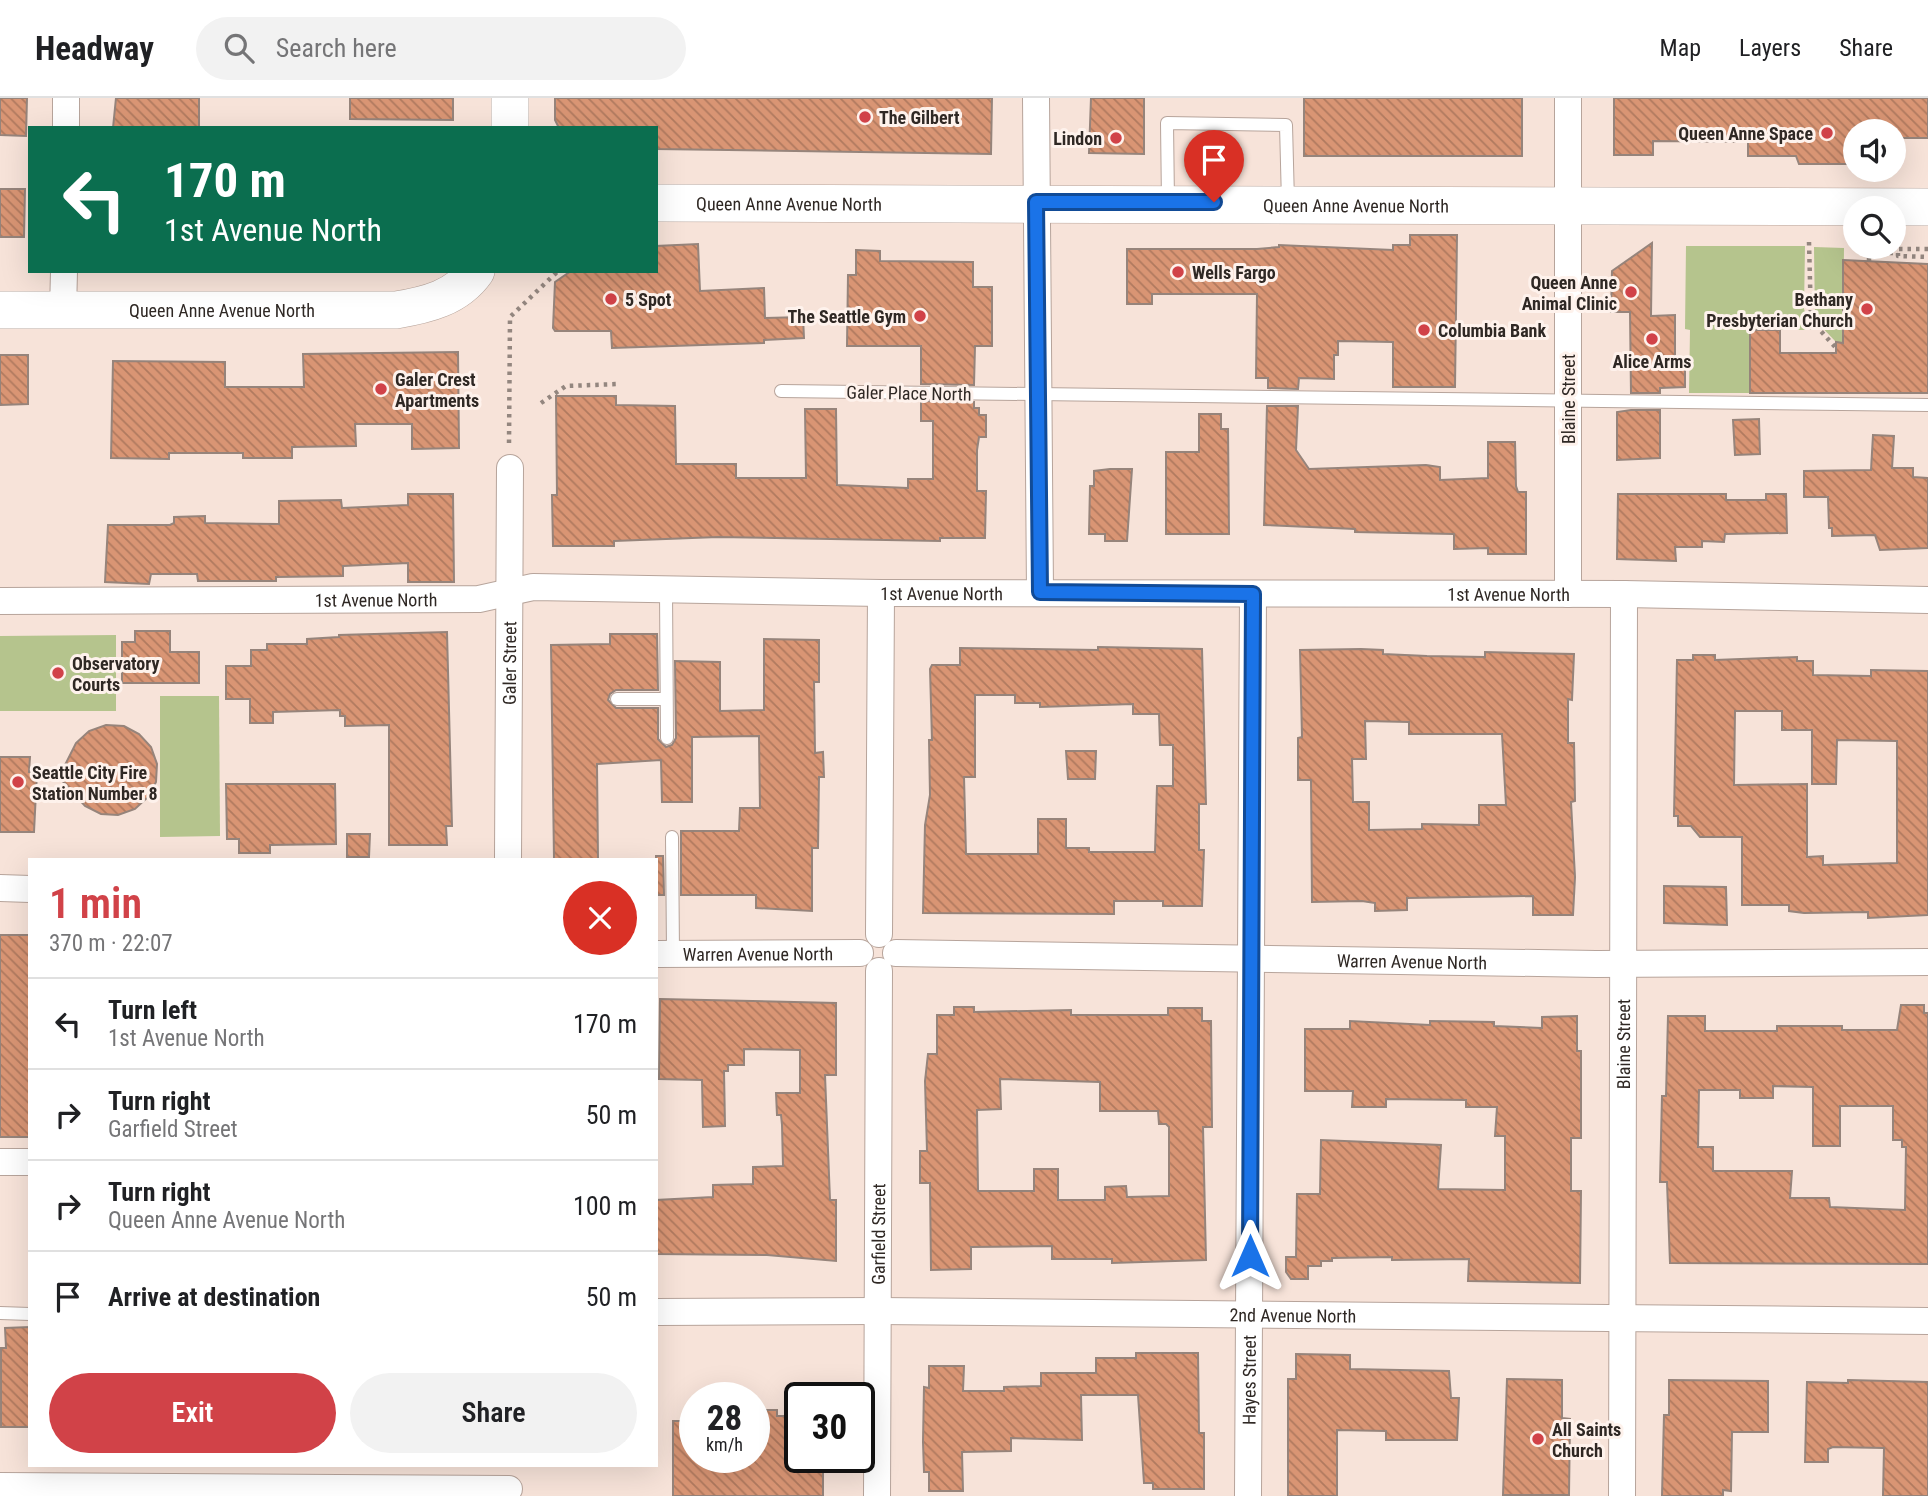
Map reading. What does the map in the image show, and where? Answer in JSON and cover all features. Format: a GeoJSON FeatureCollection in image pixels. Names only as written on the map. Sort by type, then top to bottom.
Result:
{"type":"FeatureCollection","features":[{"type":"Feature","properties":{"kind":"main road"},"geometry":{"type":"LineString","coordinates":[[510,98],[510,126]]}},
{"type":"Feature","properties":{"kind":"main road","name":"Queen Anne Avenue North"},"geometry":{"type":"LineString","coordinates":[[658,202],[1288,202],[1928,207]]}},
{"type":"Feature","properties":{"kind":"main road","name":"Queen Anne Avenue North"},"geometry":{"type":"LineString","coordinates":[[0,310],[396,310],[425,306],[452,295],[474,273]]}},
{"type":"Feature","properties":{"kind":"street"},"geometry":{"type":"LineString","coordinates":[[66,98],[66,126]]}},
{"type":"Feature","properties":{"kind":"street"},"geometry":{"type":"LineString","coordinates":[[1036,98],[1040,592]]}},
{"type":"Feature","properties":{"kind":"street","name":"Blaine Street"},"geometry":{"type":"LineString","coordinates":[[1568,98],[1569,594]]}},
{"type":"Feature","properties":{"kind":"street"},"geometry":{"type":"LineString","coordinates":[[63,311],[64,273]]}},
{"type":"Feature","properties":{"kind":"street","name":"Galer Street"},"geometry":{"type":"LineString","coordinates":[[508,858],[509,459]]}},
{"type":"Feature","properties":{"kind":"street","name":"1st Avenue North"},"geometry":{"type":"LineString","coordinates":[[0,601],[480,599],[533,587],[881,593],[1624,594],[1928,600]]}},
{"type":"Feature","properties":{"kind":"street","name":"Garfield Street"},"geometry":{"type":"LineString","coordinates":[[877,1496],[885,953],[881,593]]}},
{"type":"Feature","properties":{"kind":"street","name":"Hayes Street"},"geometry":{"type":"LineString","coordinates":[[1248,1496],[1253,594]]}},
{"type":"Feature","properties":{"kind":"street","name":"Blaine Street"},"geometry":{"type":"LineString","coordinates":[[1622,1496],[1624,594]]}},
{"type":"Feature","properties":{"kind":"street"},"geometry":{"type":"LineString","coordinates":[[0,888],[28,888]]}},
{"type":"Feature","properties":{"kind":"street","name":"Warren Avenue North"},"geometry":{"type":"LineString","coordinates":[[664,954],[860,953],[865,965],[885,953],[1623,964],[1928,962]]}},
{"type":"Feature","properties":{"kind":"street"},"geometry":{"type":"LineString","coordinates":[[0,1162],[28,1162]]}},
{"type":"Feature","properties":{"kind":"street","name":"2nd Avenue North"},"geometry":{"type":"LineString","coordinates":[[658,1312],[878,1311],[1928,1321]]}},
{"type":"Feature","properties":{"kind":"street"},"geometry":{"type":"LineString","coordinates":[[0,1486],[509,1483]]}},
{"type":"Feature","properties":{"kind":"lane"},"geometry":{"type":"LineString","coordinates":[[1168,202],[1167,123],[1286,125],[1288,202]]}},
{"type":"Feature","properties":{"kind":"lane","name":"Galer Place North"},"geometry":{"type":"LineString","coordinates":[[781,391],[1928,405]]}},
{"type":"Feature","properties":{"kind":"lane"},"geometry":{"type":"LineString","coordinates":[[666,590],[667,738]]}},
{"type":"Feature","properties":{"kind":"lane"},"geometry":{"type":"LineString","coordinates":[[617,699],[665,699]]}},
{"type":"Feature","properties":{"kind":"lane"},"geometry":{"type":"LineString","coordinates":[[664,954],[672,837]]}},
{"type":"Feature","properties":{"kind":"lane"},"geometry":{"type":"LineString","coordinates":[[0,1313],[28,1314]]}},
{"type":"Feature","properties":{"kind":"path"},"geometry":{"type":"LineString","coordinates":[[1809,242],[1811,320],[1836,348]]}},
{"type":"Feature","properties":{"kind":"path"},"geometry":{"type":"LineString","coordinates":[[1906,249],[1928,249]]}},
{"type":"Feature","properties":{"kind":"path"},"geometry":{"type":"LineString","coordinates":[[1906,256],[1928,257]]}},
{"type":"Feature","properties":{"kind":"path"},"geometry":{"type":"LineString","coordinates":[[509,459],[510,317],[556,273]]}},
{"type":"Feature","properties":{"kind":"path"},"geometry":{"type":"LineString","coordinates":[[541,402],[566,386],[619,384]]}},
{"type":"Feature","properties":{"kind":"green space"},"geometry":{"type":"Polygon","coordinates":[[[1686,246],[1805,246],[1804,309],[1811,330],[1750,330],[1750,393],[1689,393],[1690,330],[1685,329],[1686,246]]]}},
{"type":"Feature","properties":{"kind":"green space"},"geometry":{"type":"Polygon","coordinates":[[[1814,247],[1843,248],[1843,343],[1836,342],[1815,320],[1814,247]]]}},
{"type":"Feature","properties":{"kind":"green space","name":"Observatory Courts"},"geometry":{"type":"Polygon","coordinates":[[[116,635],[116,711],[0,711],[0,636],[116,635]]]}},
{"type":"Feature","properties":{"kind":"green space","name":"Observatory Courts"},"geometry":{"type":"Polygon","coordinates":[[[160,696],[219,696],[220,836],[160,837],[160,696]]]}},
{"type":"Feature","properties":{"kind":"building"},"geometry":{"type":"Polygon","coordinates":[[[0,98],[27,98],[26,136],[0,135],[0,98]]]}},
{"type":"Feature","properties":{"kind":"building"},"geometry":{"type":"Polygon","coordinates":[[[116,98],[199,98],[199,126],[113,126],[116,98]]]}},
{"type":"Feature","properties":{"kind":"building"},"geometry":{"type":"Polygon","coordinates":[[[350,98],[453,98],[453,120],[350,119],[350,98]]]}},
{"type":"Feature","properties":{"kind":"building","name":"The Gilbert"},"geometry":{"type":"Polygon","coordinates":[[[555,98],[992,98],[991,154],[658,149],[658,126],[558,126],[555,120],[555,98]]]}},
{"type":"Feature","properties":{"kind":"building","name":"Lindon"},"geometry":{"type":"Polygon","coordinates":[[[1091,98],[1144,98],[1144,154],[1089,153],[1091,98]]]}},
{"type":"Feature","properties":{"kind":"building"},"geometry":{"type":"Polygon","coordinates":[[[1304,98],[1522,98],[1522,156],[1304,156],[1304,98]]]}},
{"type":"Feature","properties":{"kind":"building"},"geometry":{"type":"Polygon","coordinates":[[[1614,98],[1928,98],[1928,138],[1906,138],[1906,119],[1843,119],[1843,164],[1799,164],[1796,156],[1748,156],[1748,142],[1653,141],[1653,155],[1614,155],[1614,98]]]}},
{"type":"Feature","properties":{"kind":"building"},"geometry":{"type":"Polygon","coordinates":[[[0,189],[25,189],[24,237],[0,237],[0,189]]]}},
{"type":"Feature","properties":{"kind":"building"},"geometry":{"type":"Polygon","coordinates":[[[1410,235],[1457,235],[1455,387],[1393,387],[1393,342],[1338,341],[1338,355],[1334,355],[1334,379],[1299,378],[1298,389],[1268,388],[1268,378],[1256,378],[1257,294],[1152,294],[1152,304],[1127,304],[1127,249],[1257,249],[1279,245],[1393,250],[1393,245],[1410,245],[1410,235]]]}},
{"type":"Feature","properties":{"kind":"building"},"geometry":{"type":"Polygon","coordinates":[[[1652,243],[1651,316],[1675,315],[1675,362],[1685,361],[1685,387],[1660,388],[1660,393],[1631,393],[1630,312],[1611,312],[1612,271],[1652,243]]]}},
{"type":"Feature","properties":{"kind":"building"},"geometry":{"type":"Polygon","coordinates":[[[698,244],[700,291],[764,288],[765,318],[803,317],[804,338],[764,340],[764,343],[612,348],[611,331],[555,331],[555,282],[568,273],[658,273],[658,246],[698,244]]]}},
{"type":"Feature","properties":{"kind":"building","name":"The Seattle Gym"},"geometry":{"type":"Polygon","coordinates":[[[856,250],[880,251],[880,261],[973,262],[973,287],[992,287],[992,346],[975,346],[974,385],[921,384],[921,346],[847,346],[848,275],[856,275],[856,250]]]}},
{"type":"Feature","properties":{"kind":"building","name":"Bethany Presbyterian Church"},"geometry":{"type":"Polygon","coordinates":[[[1843,260],[1928,264],[1928,393],[1750,393],[1750,330],[1780,330],[1780,353],[1836,353],[1836,342],[1843,343],[1843,260]]]}},
{"type":"Feature","properties":{"kind":"building"},"geometry":{"type":"Polygon","coordinates":[[[458,352],[459,448],[412,449],[412,424],[355,424],[356,446],[292,447],[292,458],[243,458],[243,453],[169,453],[169,459],[111,458],[113,361],[225,362],[225,387],[304,387],[303,354],[458,352]]]}},
{"type":"Feature","properties":{"kind":"building"},"geometry":{"type":"Polygon","coordinates":[[[0,355],[28,355],[28,404],[0,405],[0,355]]]}},
{"type":"Feature","properties":{"kind":"building"},"geometry":{"type":"Polygon","coordinates":[[[556,396],[616,396],[616,405],[675,406],[676,464],[736,464],[736,478],[806,478],[805,409],[836,409],[837,485],[908,488],[908,479],[933,479],[933,421],[921,421],[921,401],[974,402],[974,408],[979,408],[979,415],[986,415],[986,437],[979,437],[977,450],[977,491],[986,491],[985,538],[940,538],[940,541],[718,537],[614,541],[614,546],[553,546],[552,495],[557,495],[556,396]]]}},
{"type":"Feature","properties":{"kind":"building"},"geometry":{"type":"Polygon","coordinates":[[[1267,406],[1298,406],[1296,450],[1309,469],[1426,465],[1440,467],[1440,480],[1488,478],[1488,442],[1515,442],[1516,486],[1518,492],[1526,492],[1526,554],[1488,554],[1488,548],[1454,549],[1454,534],[1355,532],[1355,529],[1264,525],[1267,406]]]}},
{"type":"Feature","properties":{"kind":"building"},"geometry":{"type":"Polygon","coordinates":[[[1660,410],[1660,458],[1617,460],[1617,412],[1660,410]]]}},
{"type":"Feature","properties":{"kind":"building"},"geometry":{"type":"Polygon","coordinates":[[[1199,414],[1221,414],[1221,429],[1228,429],[1229,534],[1166,534],[1166,452],[1199,452],[1199,414]]]}},
{"type":"Feature","properties":{"kind":"building"},"geometry":{"type":"Polygon","coordinates":[[[1759,419],[1760,454],[1735,455],[1733,420],[1759,419]]]}},
{"type":"Feature","properties":{"kind":"building"},"geometry":{"type":"Polygon","coordinates":[[[1873,435],[1894,436],[1892,468],[1913,468],[1913,477],[1928,478],[1928,548],[1880,550],[1875,535],[1832,536],[1832,528],[1829,528],[1828,497],[1804,497],[1804,471],[1871,470],[1873,435]]]}},
{"type":"Feature","properties":{"kind":"building"},"geometry":{"type":"Polygon","coordinates":[[[1132,469],[1127,541],[1105,541],[1105,534],[1089,534],[1090,486],[1094,486],[1094,471],[1132,469]]]}},
{"type":"Feature","properties":{"kind":"building"},"geometry":{"type":"Polygon","coordinates":[[[408,494],[453,494],[454,582],[408,582],[408,563],[343,566],[343,576],[276,577],[276,581],[198,581],[197,574],[151,574],[149,584],[105,582],[108,525],[170,525],[174,523],[174,517],[205,516],[205,523],[279,524],[279,501],[341,500],[342,508],[408,505],[408,494]]]}},
{"type":"Feature","properties":{"kind":"building"},"geometry":{"type":"Polygon","coordinates":[[[1618,494],[1726,494],[1726,500],[1766,500],[1766,494],[1786,494],[1787,533],[1725,534],[1724,542],[1702,541],[1702,547],[1675,547],[1676,561],[1617,559],[1618,494]]]}},
{"type":"Feature","properties":{"kind":"building"},"geometry":{"type":"Polygon","coordinates":[[[135,631],[170,631],[170,652],[199,652],[199,683],[122,683],[122,642],[135,642],[135,631]]]}},
{"type":"Feature","properties":{"kind":"building"},"geometry":{"type":"Polygon","coordinates":[[[447,632],[452,826],[446,826],[447,845],[389,845],[389,725],[345,726],[345,716],[340,716],[340,710],[273,712],[273,723],[250,723],[250,699],[226,699],[226,666],[251,666],[251,650],[267,650],[267,644],[307,644],[307,639],[339,635],[447,632]]]}},
{"type":"Feature","properties":{"kind":"building"},"geometry":{"type":"Polygon","coordinates":[[[610,634],[657,634],[658,690],[616,690],[610,694],[608,700],[616,708],[658,708],[658,739],[666,747],[672,745],[676,738],[675,661],[720,662],[720,711],[764,710],[764,639],[819,640],[819,682],[814,682],[815,753],[823,752],[824,777],[819,777],[818,848],[812,848],[812,911],[756,908],[756,895],[681,895],[681,831],[739,831],[740,808],[760,808],[759,736],[692,737],[692,802],[662,802],[661,760],[597,764],[598,858],[554,858],[551,645],[610,644],[610,634]]]}},
{"type":"Feature","properties":{"kind":"building"},"geometry":{"type":"Polygon","coordinates":[[[1098,647],[1202,649],[1206,804],[1199,804],[1199,850],[1204,850],[1202,906],[1163,906],[1163,901],[1114,901],[1114,914],[923,913],[925,825],[930,795],[929,740],[932,740],[932,665],[960,665],[960,648],[1098,650],[1098,647]],[[975,695],[975,777],[964,777],[966,854],[1038,854],[1038,819],[1066,819],[1066,848],[1089,848],[1089,852],[1155,852],[1157,786],[1173,786],[1173,745],[1160,745],[1159,714],[1133,714],[1133,704],[1040,707],[1040,703],[1015,703],[1015,695],[975,695]]]}},
{"type":"Feature","properties":{"kind":"building"},"geometry":{"type":"Polygon","coordinates":[[[1361,649],[1383,650],[1383,654],[1485,657],[1485,652],[1574,654],[1572,700],[1568,699],[1568,743],[1574,743],[1575,801],[1571,802],[1575,877],[1573,915],[1533,915],[1533,896],[1407,898],[1407,910],[1375,911],[1375,903],[1362,901],[1312,902],[1311,780],[1298,780],[1298,738],[1302,737],[1300,650],[1361,649]],[[1365,721],[1366,759],[1352,759],[1353,802],[1369,802],[1369,830],[1422,829],[1422,824],[1479,825],[1479,805],[1506,805],[1502,734],[1409,734],[1409,722],[1365,721]]]}},
{"type":"Feature","properties":{"kind":"building"},"geometry":{"type":"Polygon","coordinates":[[[1693,655],[1715,655],[1715,660],[1797,657],[1797,661],[1813,661],[1813,675],[1871,676],[1871,670],[1928,671],[1928,915],[1868,918],[1868,912],[1804,913],[1789,911],[1789,905],[1742,905],[1742,837],[1700,837],[1691,826],[1678,826],[1678,816],[1674,816],[1677,660],[1693,660],[1693,655]],[[1735,711],[1734,785],[1807,784],[1807,857],[1823,856],[1823,865],[1897,863],[1897,741],[1837,740],[1836,784],[1812,784],[1812,730],[1782,730],[1782,711],[1735,711]]]}},
{"type":"Feature","properties":{"kind":"building"},"geometry":{"type":"Polygon","coordinates":[[[106,725],[124,726],[139,734],[151,747],[157,764],[156,782],[148,797],[135,809],[118,815],[101,814],[85,806],[59,777],[76,743],[89,731],[106,725]]]}},
{"type":"Feature","properties":{"kind":"building"},"geometry":{"type":"Polygon","coordinates":[[[1066,751],[1096,751],[1095,779],[1068,779],[1066,751]]]}},
{"type":"Feature","properties":{"kind":"building","name":"Seattle City Fire Station Number 8"},"geometry":{"type":"Polygon","coordinates":[[[0,757],[30,757],[29,772],[37,772],[34,832],[0,832],[0,757]]]}},
{"type":"Feature","properties":{"kind":"building"},"geometry":{"type":"Polygon","coordinates":[[[226,784],[335,784],[336,844],[270,845],[270,853],[239,853],[239,839],[227,839],[226,784]]]}},
{"type":"Feature","properties":{"kind":"building"},"geometry":{"type":"Polygon","coordinates":[[[347,834],[370,834],[369,857],[347,857],[347,834]]]}},
{"type":"Feature","properties":{"kind":"building"},"geometry":{"type":"Polygon","coordinates":[[[663,856],[664,895],[658,895],[656,858],[663,856]]]}},
{"type":"Feature","properties":{"kind":"building"},"geometry":{"type":"Polygon","coordinates":[[[1664,886],[1726,887],[1727,925],[1664,923],[1664,886]]]}},
{"type":"Feature","properties":{"kind":"building"},"geometry":{"type":"Polygon","coordinates":[[[0,935],[28,935],[28,1137],[0,1137],[0,935]]]}},
{"type":"Feature","properties":{"kind":"building"},"geometry":{"type":"Polygon","coordinates":[[[660,999],[836,1003],[836,1075],[825,1075],[830,1200],[836,1200],[836,1261],[767,1255],[658,1254],[658,1200],[713,1197],[713,1185],[753,1184],[753,1167],[783,1166],[782,1125],[781,1115],[777,1115],[776,1093],[800,1093],[800,1050],[744,1049],[744,1065],[728,1065],[728,1071],[724,1071],[725,1126],[703,1127],[702,1080],[659,1079],[660,999]]]}},
{"type":"Feature","properties":{"kind":"building"},"geometry":{"type":"Polygon","coordinates":[[[1901,1005],[1924,1005],[1924,1013],[1928,1013],[1928,1264],[1670,1263],[1667,1182],[1660,1182],[1662,1096],[1666,1096],[1668,1016],[1705,1016],[1705,1031],[1777,1031],[1777,1026],[1842,1026],[1842,1030],[1897,1030],[1901,1005]],[[1773,1086],[1773,1098],[1740,1098],[1740,1090],[1699,1090],[1698,1147],[1713,1147],[1713,1171],[1792,1171],[1790,1198],[1829,1198],[1830,1207],[1905,1210],[1906,1147],[1902,1147],[1902,1140],[1893,1140],[1893,1106],[1840,1106],[1840,1146],[1813,1146],[1813,1087],[1773,1086]]]}},
{"type":"Feature","properties":{"kind":"building"},"geometry":{"type":"Polygon","coordinates":[[[954,1007],[974,1007],[974,1012],[1071,1010],[1071,1015],[1168,1015],[1168,1008],[1202,1008],[1202,1021],[1211,1021],[1212,1127],[1203,1127],[1206,1260],[1112,1263],[1112,1259],[1052,1259],[1052,1246],[971,1247],[971,1269],[931,1270],[930,1183],[920,1183],[920,1151],[927,1151],[925,1081],[928,1054],[937,1054],[937,1015],[954,1015],[954,1007]],[[1000,1079],[1001,1109],[977,1110],[978,1191],[1034,1191],[1034,1169],[1058,1169],[1058,1200],[1105,1200],[1105,1187],[1126,1186],[1127,1197],[1169,1196],[1169,1127],[1159,1124],[1158,1111],[1100,1111],[1100,1082],[1000,1079]]]}},
{"type":"Feature","properties":{"kind":"building"},"geometry":{"type":"Polygon","coordinates":[[[1577,1016],[1577,1051],[1581,1051],[1581,1138],[1571,1138],[1571,1191],[1581,1191],[1580,1283],[1468,1281],[1469,1259],[1392,1260],[1392,1257],[1332,1258],[1332,1261],[1321,1261],[1321,1266],[1308,1266],[1308,1279],[1291,1279],[1286,1272],[1286,1257],[1296,1257],[1297,1194],[1320,1194],[1321,1140],[1441,1145],[1438,1189],[1505,1190],[1505,1136],[1495,1136],[1497,1107],[1466,1107],[1466,1100],[1386,1099],[1386,1107],[1352,1107],[1353,1091],[1305,1091],[1305,1029],[1350,1029],[1350,1021],[1430,1025],[1430,1021],[1494,1022],[1494,1026],[1542,1028],[1542,1017],[1577,1016]]]}},
{"type":"Feature","properties":{"kind":"building"},"geometry":{"type":"Polygon","coordinates":[[[28,1327],[28,1427],[1,1427],[1,1348],[6,1348],[5,1328],[28,1327]]]}},
{"type":"Feature","properties":{"kind":"building"},"geometry":{"type":"Polygon","coordinates":[[[1136,1353],[1198,1353],[1199,1433],[1204,1433],[1204,1489],[1153,1489],[1153,1483],[1144,1483],[1138,1395],[1081,1395],[1082,1440],[1011,1438],[1011,1451],[962,1452],[963,1491],[929,1491],[929,1472],[924,1472],[923,1442],[924,1387],[929,1388],[929,1366],[964,1366],[963,1391],[1004,1391],[1004,1387],[1041,1386],[1041,1373],[1096,1373],[1096,1358],[1136,1358],[1136,1353]]]}},
{"type":"Feature","properties":{"kind":"building"},"geometry":{"type":"Polygon","coordinates":[[[1296,1354],[1350,1355],[1350,1369],[1449,1371],[1451,1398],[1459,1398],[1457,1440],[1386,1440],[1386,1431],[1337,1430],[1337,1496],[1288,1496],[1288,1379],[1296,1379],[1296,1354]]]}},
{"type":"Feature","properties":{"kind":"building","name":"All Saints Church"},"geometry":{"type":"Polygon","coordinates":[[[1507,1379],[1562,1380],[1562,1418],[1570,1419],[1569,1495],[1503,1495],[1507,1379]]]}},
{"type":"Feature","properties":{"kind":"building"},"geometry":{"type":"Polygon","coordinates":[[[1669,1380],[1768,1381],[1768,1432],[1732,1432],[1731,1491],[1723,1490],[1723,1496],[1662,1496],[1664,1415],[1669,1415],[1669,1380]]]}},
{"type":"Feature","properties":{"kind":"building"},"geometry":{"type":"Polygon","coordinates":[[[1848,1380],[1928,1382],[1928,1496],[1883,1496],[1884,1448],[1833,1447],[1828,1449],[1828,1462],[1805,1462],[1807,1382],[1848,1383],[1848,1380]]]}},
{"type":"Feature","properties":{"kind":"building"},"geometry":{"type":"Polygon","coordinates":[[[770,1410],[777,1410],[777,1416],[784,1416],[784,1473],[823,1473],[823,1496],[673,1496],[673,1421],[679,1421],[679,1473],[770,1473],[770,1410]]]}},
{"type":"Feature","properties":{"kind":"place","name":"The Gilbert"},"geometry":{"type":"Point","coordinates":[865,117]}},
{"type":"Feature","properties":{"kind":"place","name":"Queen Anne Space"},"geometry":{"type":"Point","coordinates":[1827,133]}},
{"type":"Feature","properties":{"kind":"place","name":"Lindon"},"geometry":{"type":"Point","coordinates":[1116,138]}},
{"type":"Feature","properties":{"kind":"place","name":"Wells Fargo"},"geometry":{"type":"Point","coordinates":[1178,272]}},
{"type":"Feature","properties":{"kind":"place","name":"Queen Anne Animal Clinic"},"geometry":{"type":"Point","coordinates":[1631,292]}},
{"type":"Feature","properties":{"kind":"place","name":"5 Spot"},"geometry":{"type":"Point","coordinates":[611,299]}},
{"type":"Feature","properties":{"kind":"place","name":"Bethany Presbyterian Church"},"geometry":{"type":"Point","coordinates":[1867,309]}},
{"type":"Feature","properties":{"kind":"place","name":"The Seattle Gym"},"geometry":{"type":"Point","coordinates":[920,316]}},
{"type":"Feature","properties":{"kind":"place","name":"Columbia Bank"},"geometry":{"type":"Point","coordinates":[1424,330]}},
{"type":"Feature","properties":{"kind":"place","name":"Alice Arms"},"geometry":{"type":"Point","coordinates":[1652,339]}},
{"type":"Feature","properties":{"kind":"place","name":"Galer Crest Apartments"},"geometry":{"type":"Point","coordinates":[381,389]}},
{"type":"Feature","properties":{"kind":"place","name":"Observatory Courts"},"geometry":{"type":"Point","coordinates":[58,673]}},
{"type":"Feature","properties":{"kind":"place","name":"Seattle City Fire Station Number 8"},"geometry":{"type":"Point","coordinates":[18,782]}},
{"type":"Feature","properties":{"kind":"place","name":"All Saints Church"},"geometry":{"type":"Point","coordinates":[1538,1439]}},
{"type":"Feature","properties":{"kind":"route"},"geometry":{"type":"LineString","coordinates":[[1214,202],[1036,202],[1040,592],[1253,594],[1250,1256]]}}]}
